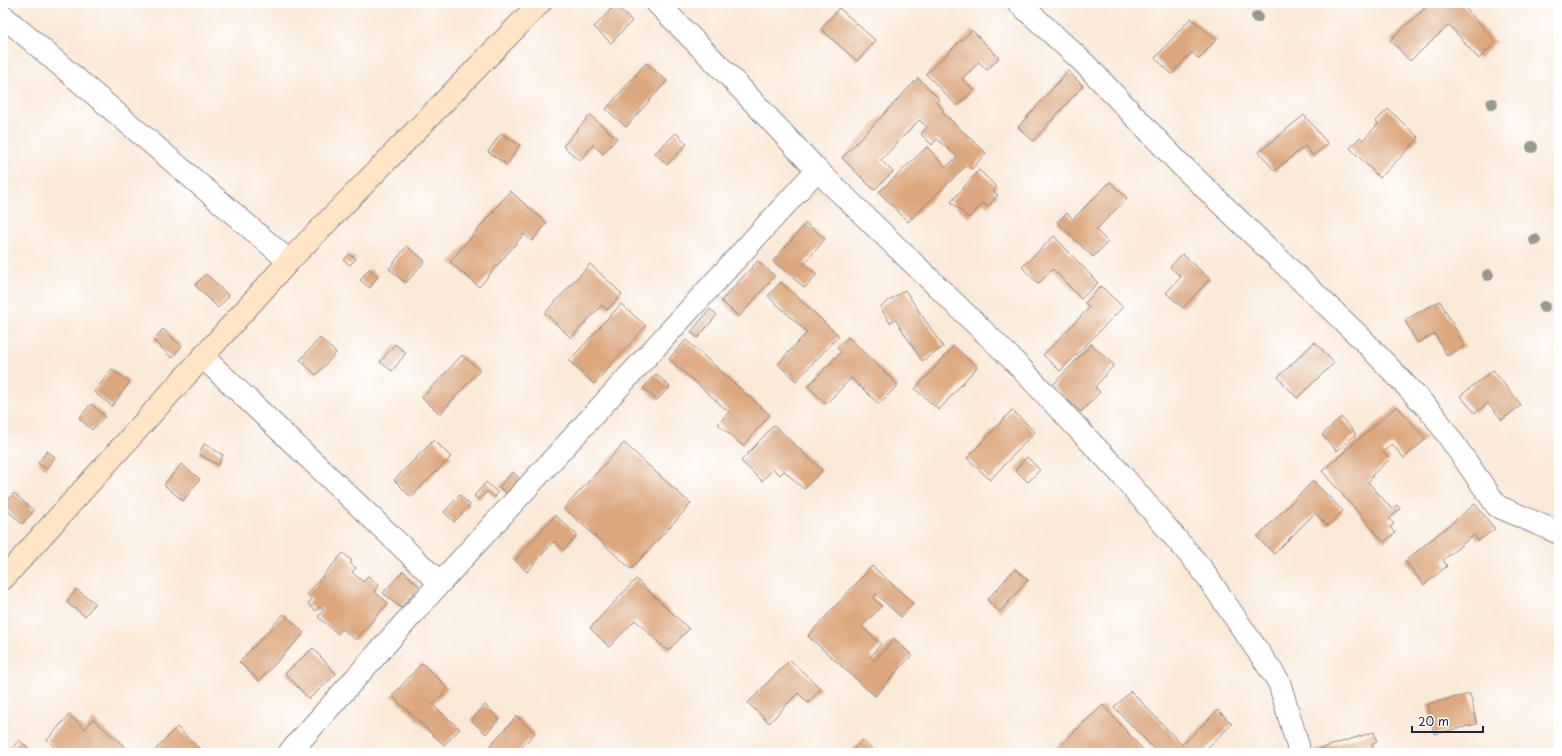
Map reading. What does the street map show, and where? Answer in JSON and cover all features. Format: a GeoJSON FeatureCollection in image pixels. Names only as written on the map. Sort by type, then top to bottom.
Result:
{"type":"FeatureCollection","features":[{"type":"Feature","properties":{"kind":"main road"},"geometry":{"type":"LineString","coordinates":[[3,579],[289,261],[540,3]]}},
{"type":"Feature","properties":{"kind":"street"},"geometry":{"type":"LineString","coordinates":[[657,3],[731,78],[818,170],[1013,360],[1120,473],[1201,568],[1279,682],[1298,746],[1298,753]]}},
{"type":"Feature","properties":{"kind":"street"},"geometry":{"type":"LineString","coordinates":[[1019,3],[1085,64],[1178,162],[1255,234],[1433,414],[1497,506],[1559,533]]}},
{"type":"Feature","properties":{"kind":"street"},"geometry":{"type":"LineString","coordinates":[[3,16],[289,261]]}},
{"type":"Feature","properties":{"kind":"street"},"geometry":{"type":"LineString","coordinates":[[289,753],[440,583],[818,170]]}},
{"type":"Feature","properties":{"kind":"street"},"geometry":{"type":"LineString","coordinates":[[203,357],[440,583]]}},
{"type":"Feature","properties":{"kind":"building"},"geometry":{"type":"Polygon","coordinates":[[[1431,3],[1461,3],[1496,42],[1479,59],[1449,25],[1410,61],[1390,40],[1431,3]]]}},
{"type":"Feature","properties":{"kind":"building"},"geometry":{"type":"Polygon","coordinates":[[[615,5],[632,21],[611,43],[594,27],[615,5]]]}},
{"type":"Feature","properties":{"kind":"building"},"geometry":{"type":"Polygon","coordinates":[[[839,8],[876,41],[857,61],[821,29],[839,8]]]}},
{"type":"Feature","properties":{"kind":"building"},"geometry":{"type":"Polygon","coordinates":[[[1191,18],[1216,40],[1199,59],[1192,52],[1172,74],[1155,58],[1191,18]]]}},
{"type":"Feature","properties":{"kind":"building"},"geometry":{"type":"Polygon","coordinates":[[[972,30],[999,58],[987,70],[979,62],[962,79],[974,90],[957,106],[926,74],[972,30]]]}},
{"type":"Feature","properties":{"kind":"building"},"geometry":{"type":"Polygon","coordinates":[[[646,63],[667,81],[626,127],[606,109],[646,63]]]}},
{"type":"Feature","properties":{"kind":"building"},"geometry":{"type":"Polygon","coordinates":[[[1068,71],[1083,86],[1033,141],[1018,127],[1068,71]]]}},
{"type":"Feature","properties":{"kind":"building"},"geometry":{"type":"Polygon","coordinates":[[[918,78],[939,99],[936,102],[944,110],[942,112],[986,153],[972,169],[967,165],[908,222],[879,192],[927,147],[946,167],[957,157],[937,139],[932,145],[921,134],[927,127],[919,120],[881,160],[893,172],[874,190],[842,158],[918,78]]]}},
{"type":"Feature","properties":{"kind":"building"},"geometry":{"type":"Polygon","coordinates":[[[1388,109],[1419,138],[1380,178],[1350,148],[1360,137],[1363,140],[1378,124],[1376,121],[1388,109]]]}},
{"type":"Feature","properties":{"kind":"building"},"geometry":{"type":"Polygon","coordinates":[[[590,115],[617,138],[603,154],[593,145],[580,161],[563,146],[590,115]]]}},
{"type":"Feature","properties":{"kind":"building"},"geometry":{"type":"Polygon","coordinates":[[[1304,115],[1328,144],[1313,156],[1305,146],[1275,171],[1259,152],[1304,115]]]}},
{"type":"Feature","properties":{"kind":"building"},"geometry":{"type":"Polygon","coordinates":[[[501,133],[520,145],[507,165],[488,152],[501,133]]]}},
{"type":"Feature","properties":{"kind":"building"},"geometry":{"type":"Polygon","coordinates":[[[676,133],[687,144],[667,165],[655,153],[676,133]]]}},
{"type":"Feature","properties":{"kind":"building"},"geometry":{"type":"Polygon","coordinates":[[[979,170],[997,187],[993,191],[998,195],[988,207],[983,203],[969,218],[951,202],[979,170]]]}},
{"type":"Feature","properties":{"kind":"building"},"geometry":{"type":"Polygon","coordinates":[[[1110,182],[1127,198],[1096,230],[1108,242],[1093,257],[1057,222],[1067,213],[1073,219],[1110,182]]]}},
{"type":"Feature","properties":{"kind":"building"},"geometry":{"type":"Polygon","coordinates":[[[510,191],[547,223],[532,241],[524,234],[479,287],[450,262],[510,191]]]}},
{"type":"Feature","properties":{"kind":"building"},"geometry":{"type":"Polygon","coordinates":[[[806,223],[825,239],[804,264],[817,274],[805,288],[773,261],[806,223]]]}},
{"type":"Feature","properties":{"kind":"building"},"geometry":{"type":"Polygon","coordinates":[[[1054,236],[1098,283],[1081,299],[1053,269],[1038,284],[1022,267],[1054,236]]]}},
{"type":"Feature","properties":{"kind":"building"},"geometry":{"type":"Polygon","coordinates":[[[407,246],[425,261],[406,283],[389,269],[407,246]]]}},
{"type":"Feature","properties":{"kind":"building"},"geometry":{"type":"Polygon","coordinates":[[[349,254],[356,259],[350,265],[344,260],[349,254]]]}},
{"type":"Feature","properties":{"kind":"building"},"geometry":{"type":"Polygon","coordinates":[[[1182,254],[1210,279],[1183,308],[1166,293],[1181,277],[1170,267],[1182,254]]]}},
{"type":"Feature","properties":{"kind":"building"},"geometry":{"type":"Polygon","coordinates":[[[758,261],[775,276],[739,317],[721,301],[758,261]]]}},
{"type":"Feature","properties":{"kind":"building"},"geometry":{"type":"Polygon","coordinates":[[[590,264],[622,294],[607,310],[602,305],[571,338],[545,313],[590,264]]]}},
{"type":"Feature","properties":{"kind":"building"},"geometry":{"type":"Polygon","coordinates":[[[369,269],[378,276],[370,288],[360,280],[369,269]]]}},
{"type":"Feature","properties":{"kind":"building"},"geometry":{"type":"Polygon","coordinates":[[[206,274],[229,296],[218,308],[195,285],[206,274]]]}},
{"type":"Feature","properties":{"kind":"building"},"geometry":{"type":"Polygon","coordinates":[[[781,282],[839,336],[796,381],[778,364],[807,332],[768,296],[781,282]]]}},
{"type":"Feature","properties":{"kind":"building"},"geometry":{"type":"Polygon","coordinates":[[[1101,286],[1123,307],[1060,371],[1043,355],[1089,308],[1085,303],[1101,286]]]}},
{"type":"Feature","properties":{"kind":"building"},"geometry":{"type":"Polygon","coordinates":[[[905,290],[943,347],[922,361],[895,319],[890,323],[880,307],[905,290]]]}},
{"type":"Feature","properties":{"kind":"building"},"geometry":{"type":"Polygon","coordinates":[[[1440,301],[1465,346],[1447,356],[1435,334],[1417,343],[1405,320],[1440,301]]]}},
{"type":"Feature","properties":{"kind":"building"},"geometry":{"type":"Polygon","coordinates":[[[621,304],[646,326],[594,384],[569,361],[621,304]]]}},
{"type":"Feature","properties":{"kind":"building"},"geometry":{"type":"Polygon","coordinates":[[[710,309],[717,315],[698,338],[691,332],[710,309]]]}},
{"type":"Feature","properties":{"kind":"building"},"geometry":{"type":"Polygon","coordinates":[[[163,329],[182,346],[172,358],[153,340],[163,329]]]}},
{"type":"Feature","properties":{"kind":"building"},"geometry":{"type":"Polygon","coordinates":[[[848,337],[898,385],[879,404],[851,378],[826,404],[808,386],[841,352],[837,348],[848,337]]]}},
{"type":"Feature","properties":{"kind":"building"},"geometry":{"type":"Polygon","coordinates":[[[320,338],[336,353],[316,375],[300,360],[320,338]]]}},
{"type":"Feature","properties":{"kind":"building"},"geometry":{"type":"Polygon","coordinates":[[[686,340],[770,415],[743,446],[718,424],[729,412],[669,359],[686,340]]]}},
{"type":"Feature","properties":{"kind":"building"},"geometry":{"type":"Polygon","coordinates":[[[1315,342],[1334,363],[1297,398],[1278,377],[1315,342]]]}},
{"type":"Feature","properties":{"kind":"building"},"geometry":{"type":"Polygon","coordinates":[[[395,344],[406,353],[392,371],[380,362],[395,344]]]}},
{"type":"Feature","properties":{"kind":"building"},"geometry":{"type":"Polygon","coordinates":[[[1091,344],[1114,365],[1095,387],[1100,392],[1081,412],[1052,386],[1091,344]]]}},
{"type":"Feature","properties":{"kind":"building"},"geometry":{"type":"Polygon","coordinates":[[[954,346],[977,367],[939,410],[915,389],[954,346]]]}},
{"type":"Feature","properties":{"kind":"building"},"geometry":{"type":"Polygon","coordinates":[[[462,355],[480,370],[440,414],[422,398],[462,355]]]}},
{"type":"Feature","properties":{"kind":"building"},"geometry":{"type":"Polygon","coordinates":[[[112,369],[130,382],[112,406],[94,392],[112,369]]]}},
{"type":"Feature","properties":{"kind":"building"},"geometry":{"type":"Polygon","coordinates":[[[1493,370],[1521,405],[1502,420],[1488,403],[1475,413],[1460,396],[1493,370]]]}},
{"type":"Feature","properties":{"kind":"building"},"geometry":{"type":"Polygon","coordinates":[[[656,374],[670,387],[657,400],[643,388],[656,374]]]}},
{"type":"Feature","properties":{"kind":"building"},"geometry":{"type":"Polygon","coordinates":[[[91,404],[105,416],[92,430],[79,418],[91,404]]]}},
{"type":"Feature","properties":{"kind":"building"},"geometry":{"type":"Polygon","coordinates":[[[1397,406],[1426,439],[1404,458],[1392,444],[1383,452],[1390,459],[1372,475],[1373,477],[1368,482],[1392,509],[1397,505],[1400,509],[1389,519],[1394,524],[1390,527],[1395,533],[1384,542],[1322,471],[1397,406]]]}},
{"type":"Feature","properties":{"kind":"building"},"geometry":{"type":"Polygon","coordinates":[[[1012,410],[1035,432],[990,480],[967,458],[1012,410]]]}},
{"type":"Feature","properties":{"kind":"building"},"geometry":{"type":"Polygon","coordinates":[[[1341,417],[1356,434],[1337,451],[1322,435],[1341,417]]]}},
{"type":"Feature","properties":{"kind":"building"},"geometry":{"type":"Polygon","coordinates":[[[774,425],[822,470],[804,489],[784,471],[780,475],[773,469],[762,481],[741,461],[774,425]]]}},
{"type":"Feature","properties":{"kind":"building"},"geometry":{"type":"Polygon","coordinates":[[[434,440],[451,457],[411,497],[394,480],[434,440]]]}},
{"type":"Feature","properties":{"kind":"building"},"geometry":{"type":"Polygon","coordinates":[[[624,443],[691,504],[631,569],[564,508],[624,443]]]}},
{"type":"Feature","properties":{"kind":"building"},"geometry":{"type":"Polygon","coordinates":[[[204,444],[223,455],[218,465],[199,454],[204,444]]]}},
{"type":"Feature","properties":{"kind":"building"},"geometry":{"type":"Polygon","coordinates":[[[47,451],[55,457],[46,469],[38,463],[47,451]]]}},
{"type":"Feature","properties":{"kind":"building"},"geometry":{"type":"Polygon","coordinates":[[[1027,457],[1040,470],[1028,482],[1015,470],[1027,457]]]}},
{"type":"Feature","properties":{"kind":"building"},"geometry":{"type":"Polygon","coordinates":[[[181,464],[200,479],[183,501],[164,485],[181,464]]]}},
{"type":"Feature","properties":{"kind":"building"},"geometry":{"type":"Polygon","coordinates":[[[513,472],[524,483],[511,497],[499,487],[513,472]]]}},
{"type":"Feature","properties":{"kind":"building"},"geometry":{"type":"Polygon","coordinates":[[[1313,481],[1343,511],[1328,526],[1315,513],[1274,554],[1257,537],[1313,481]]]}},
{"type":"Feature","properties":{"kind":"building"},"geometry":{"type":"Polygon","coordinates":[[[486,482],[497,492],[495,498],[487,491],[479,500],[474,496],[486,482]]]}},
{"type":"Feature","properties":{"kind":"building"},"geometry":{"type":"Polygon","coordinates":[[[14,493],[34,511],[22,524],[3,506],[14,493]]]}},
{"type":"Feature","properties":{"kind":"building"},"geometry":{"type":"Polygon","coordinates":[[[460,495],[470,505],[454,522],[444,512],[460,495]]]}},
{"type":"Feature","properties":{"kind":"building"},"geometry":{"type":"Polygon","coordinates":[[[1475,504],[1495,529],[1478,541],[1474,535],[1443,560],[1447,566],[1424,585],[1405,561],[1475,504]]]}},
{"type":"Feature","properties":{"kind":"building"},"geometry":{"type":"Polygon","coordinates":[[[555,515],[577,535],[564,550],[554,541],[527,572],[515,560],[555,515]]]}},
{"type":"Feature","properties":{"kind":"building"},"geometry":{"type":"Polygon","coordinates":[[[343,553],[352,561],[350,563],[356,568],[352,572],[363,582],[368,576],[379,585],[374,591],[388,603],[356,640],[342,629],[338,634],[318,617],[324,610],[319,607],[316,611],[308,604],[312,599],[307,594],[343,553]]]}},
{"type":"Feature","properties":{"kind":"building"},"geometry":{"type":"Polygon","coordinates":[[[872,566],[913,603],[901,617],[876,594],[873,598],[882,606],[862,627],[881,644],[870,657],[874,661],[894,639],[912,655],[875,696],[808,636],[872,566]]]}},
{"type":"Feature","properties":{"kind":"building"},"geometry":{"type":"Polygon","coordinates":[[[1015,569],[1028,580],[1000,612],[987,600],[1015,569]]]}},
{"type":"Feature","properties":{"kind":"building"},"geometry":{"type":"Polygon","coordinates":[[[403,571],[419,586],[401,608],[383,593],[403,571]]]}},
{"type":"Feature","properties":{"kind":"building"},"geometry":{"type":"Polygon","coordinates":[[[636,579],[689,629],[668,651],[635,620],[609,647],[590,628],[636,579]]]}},
{"type":"Feature","properties":{"kind":"building"},"geometry":{"type":"Polygon","coordinates":[[[76,589],[95,603],[85,616],[67,603],[76,589]]]}},
{"type":"Feature","properties":{"kind":"building"},"geometry":{"type":"Polygon","coordinates":[[[284,614],[304,633],[259,681],[239,662],[284,614]]]}},
{"type":"Feature","properties":{"kind":"building"},"geometry":{"type":"Polygon","coordinates":[[[313,648],[336,674],[309,699],[285,673],[313,648]]]}},
{"type":"Feature","properties":{"kind":"building"},"geometry":{"type":"Polygon","coordinates":[[[790,660],[821,689],[808,703],[798,693],[769,723],[748,703],[790,660]]]}},
{"type":"Feature","properties":{"kind":"building"},"geometry":{"type":"Polygon","coordinates":[[[422,663],[448,688],[433,705],[460,729],[444,745],[392,696],[422,663]]]}},
{"type":"Feature","properties":{"kind":"building"},"geometry":{"type":"Polygon","coordinates":[[[1131,691],[1182,745],[1218,710],[1232,724],[1202,753],[1158,753],[1114,707],[1131,691]]]}},
{"type":"Feature","properties":{"kind":"building"},"geometry":{"type":"Polygon","coordinates":[[[1470,694],[1477,724],[1434,734],[1427,704],[1470,694]]]}},
{"type":"Feature","properties":{"kind":"building"},"geometry":{"type":"Polygon","coordinates":[[[485,705],[499,719],[486,734],[471,720],[485,705]]]}},
{"type":"Feature","properties":{"kind":"building"},"geometry":{"type":"Polygon","coordinates":[[[1103,705],[1146,753],[1108,753],[1106,750],[1103,753],[1051,753],[1103,705]]]}},
{"type":"Feature","properties":{"kind":"building"},"geometry":{"type":"Polygon","coordinates":[[[69,715],[85,729],[93,719],[132,753],[61,753],[47,740],[69,715]]]}},
{"type":"Feature","properties":{"kind":"building"},"geometry":{"type":"Polygon","coordinates":[[[517,716],[535,733],[516,753],[483,753],[517,716]]]}},
{"type":"Feature","properties":{"kind":"building"},"geometry":{"type":"Polygon","coordinates":[[[177,727],[203,752],[202,753],[157,753],[154,751],[177,727]]]}},
{"type":"Feature","properties":{"kind":"building"},"geometry":{"type":"Polygon","coordinates":[[[1374,732],[1377,742],[1372,744],[1374,753],[1306,753],[1374,732]]]}},
{"type":"Feature","properties":{"kind":"building"},"geometry":{"type":"Polygon","coordinates":[[[19,740],[34,753],[8,753],[19,740]]]}},
{"type":"Feature","properties":{"kind":"building"},"geometry":{"type":"Polygon","coordinates":[[[862,740],[877,753],[850,753],[862,740]]]}}]}
